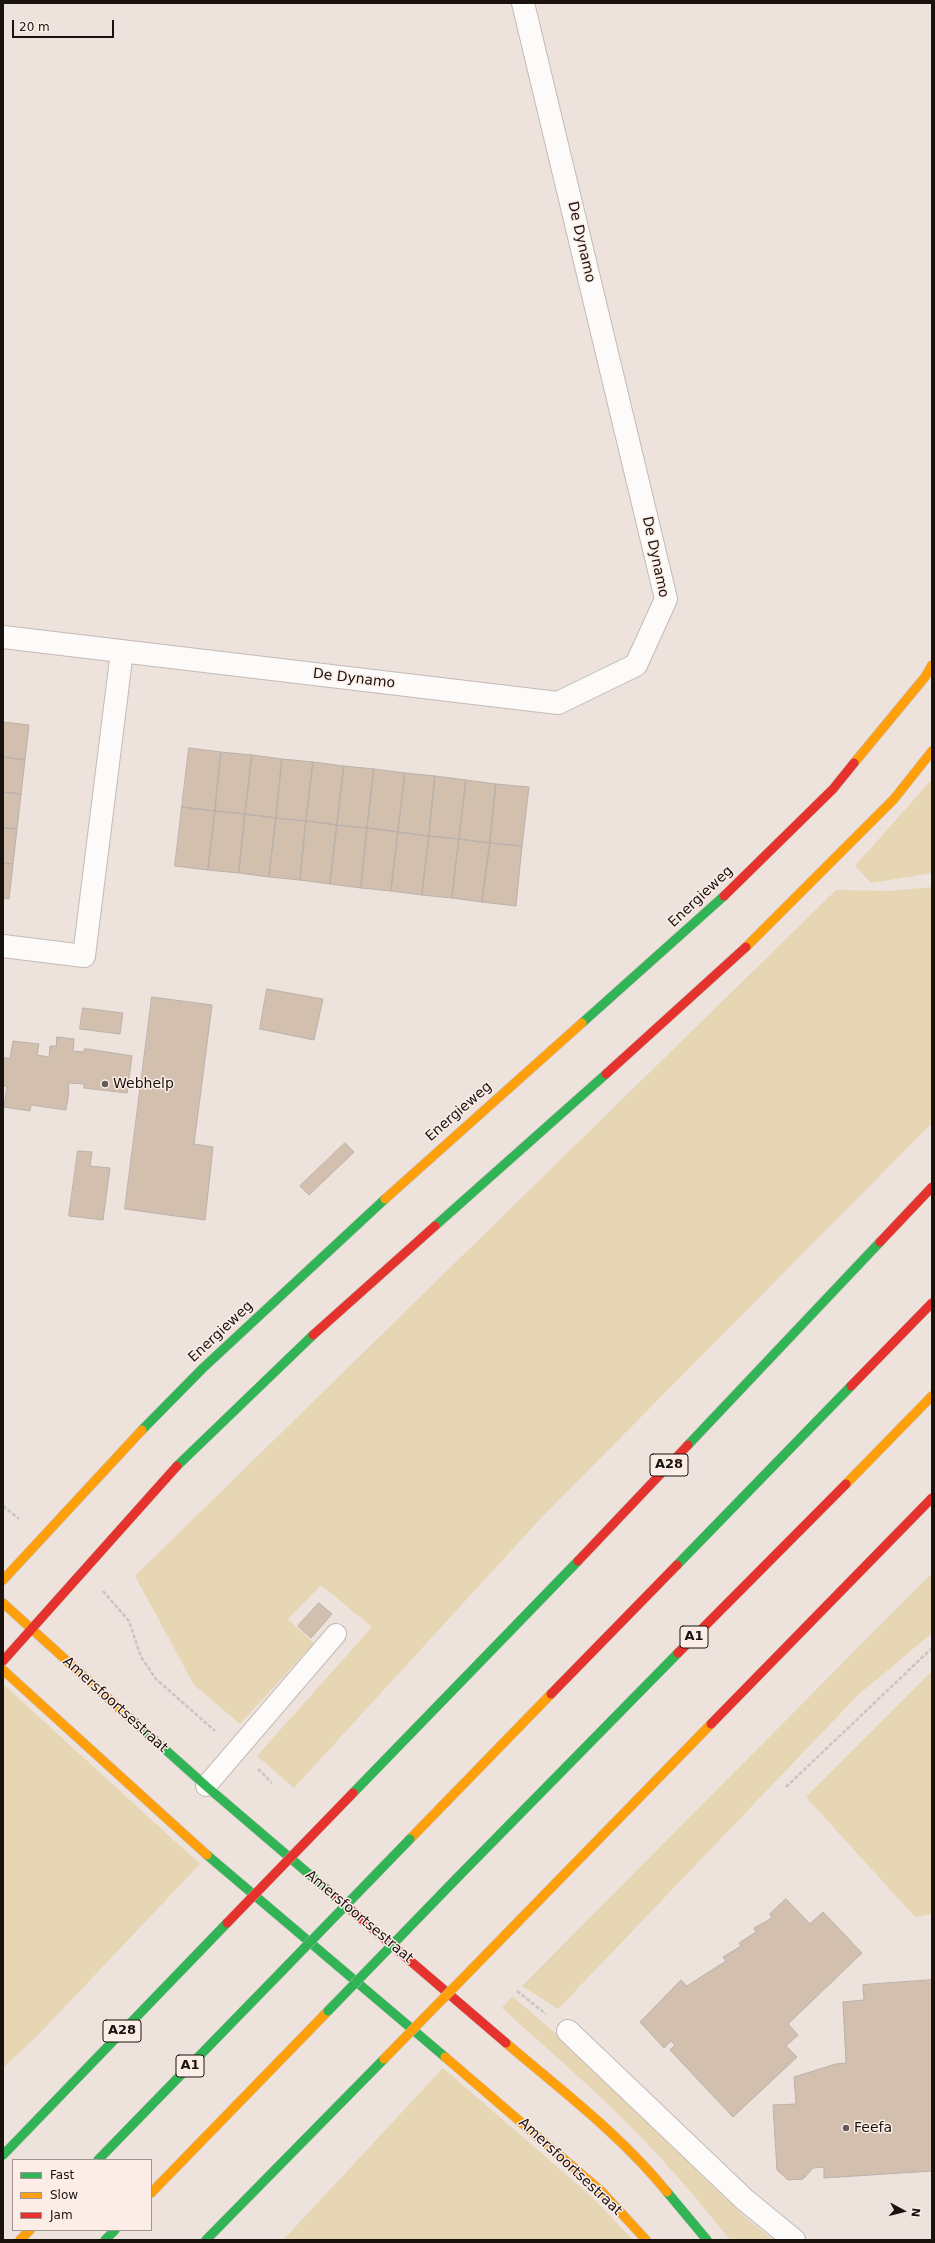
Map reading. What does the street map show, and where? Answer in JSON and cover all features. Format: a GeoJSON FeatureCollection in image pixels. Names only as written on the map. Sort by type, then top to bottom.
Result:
{"type":"FeatureCollection","features":[{"type":"Feature","properties":{"kind":"main road","name":"Energieweg"},"geometry":{"type":"LineString","coordinates":[[3,1580],[135,1437],[203,1368],[431,1156],[718,903],[833,789],[925,677],[932,665]]}},
{"type":"Feature","properties":{"kind":"main road"},"geometry":{"type":"LineString","coordinates":[[3,1661],[33,1630],[177,1466],[310,1337],[728,965],[894,799],[932,751]]}},
{"type":"Feature","properties":{"kind":"main road","name":"A28"},"geometry":{"type":"LineString","coordinates":[[3,2155],[555,1585],[932,1186]]}},
{"type":"Feature","properties":{"kind":"main road","name":"A1"},"geometry":{"type":"LineString","coordinates":[[99,2159],[932,1303]]}},
{"type":"Feature","properties":{"kind":"main road","name":"A1"},"geometry":{"type":"LineString","coordinates":[[152,2192],[456,1879],[932,1396]]}},
{"type":"Feature","properties":{"kind":"main road"},"geometry":{"type":"LineString","coordinates":[[206,2240],[932,1498]]}},
{"type":"Feature","properties":{"kind":"main road","name":"Amersfoortsestraat"},"geometry":{"type":"LineString","coordinates":[[3,1603],[206,1786],[612,2134],[651,2172],[707,2240]]}},
{"type":"Feature","properties":{"kind":"main road","name":"Amersfoortsestraat"},"geometry":{"type":"LineString","coordinates":[[3,1670],[204,1851],[563,2157],[601,2191],[646,2240]]}},
{"type":"Feature","properties":{"kind":"main road","name":"A28"},"geometry":{"type":"LineString","coordinates":[[3,2148],[18,2140]]}},
{"type":"Feature","properties":{"kind":"main road"},"geometry":{"type":"LineString","coordinates":[[20,2240],[29,2231]]}},
{"type":"Feature","properties":{"kind":"main road"},"geometry":{"type":"LineString","coordinates":[[105,2240],[114,2231]]}},
{"type":"Feature","properties":{"kind":"street","name":"De Dynamo"},"geometry":{"type":"LineString","coordinates":[[3,637],[558,703],[636,665],[666,599],[523,3]]}},
{"type":"Feature","properties":{"kind":"street"},"geometry":{"type":"LineString","coordinates":[[3,946],[84,956],[122,651]]}},
{"type":"Feature","properties":{"kind":"street"},"geometry":{"type":"LineString","coordinates":[[568,2032],[744,2199],[794,2240]]}},
{"type":"Feature","properties":{"kind":"lane"},"geometry":{"type":"LineString","coordinates":[[206,1786],[336,1634]]}},
{"type":"Feature","properties":{"kind":"path"},"geometry":{"type":"LineString","coordinates":[[3,1506],[42,1539]]}},
{"type":"Feature","properties":{"kind":"path"},"geometry":{"type":"LineString","coordinates":[[82,1574],[105,1592],[129,1621],[141,1657],[156,1679],[238,1750],[272,1783]]}},
{"type":"Feature","properties":{"kind":"path"},"geometry":{"type":"LineString","coordinates":[[786,1787],[932,1648]]}},
{"type":"Feature","properties":{"kind":"path"},"geometry":{"type":"LineString","coordinates":[[517,1991],[568,2032]]}},
{"type":"Feature","properties":{"kind":"shaded area"},"geometry":{"type":"Polygon","coordinates":[[[932,779],[932,873],[871,883],[855,866],[932,779]]]}},
{"type":"Feature","properties":{"kind":"shaded area"},"geometry":{"type":"Polygon","coordinates":[[[932,887],[932,1123],[541,1518],[294,1788],[257,1756],[372,1627],[321,1585],[288,1619],[314,1643],[240,1724],[194,1685],[135,1576],[836,890],[891,891],[932,887]]]}},
{"type":"Feature","properties":{"kind":"shaded area"},"geometry":{"type":"Polygon","coordinates":[[[932,1573],[932,1633],[858,1695],[558,2009],[522,1986],[932,1573]]]}},
{"type":"Feature","properties":{"kind":"shaded area"},"geometry":{"type":"Polygon","coordinates":[[[932,1671],[932,1914],[915,1917],[806,1797],[932,1671]]]}},
{"type":"Feature","properties":{"kind":"shaded area"},"geometry":{"type":"Polygon","coordinates":[[[3,1684],[200,1864],[38,2035],[3,2068],[3,1684]]]}},
{"type":"Feature","properties":{"kind":"shaded area"},"geometry":{"type":"Polygon","coordinates":[[[512,1996],[568,2044],[592,2070],[745,2217],[773,2240],[730,2240],[704,2207],[639,2135],[502,2008],[512,1996]]]}},
{"type":"Feature","properties":{"kind":"shaded area"},"geometry":{"type":"Polygon","coordinates":[[[443,2068],[592,2197],[633,2240],[283,2240],[443,2068]]]}},
{"type":"Feature","properties":{"kind":"building"},"geometry":{"type":"Polygon","coordinates":[[[3,722],[29,725],[25,760],[3,757],[3,722]]]}},
{"type":"Feature","properties":{"kind":"building"},"geometry":{"type":"Polygon","coordinates":[[[189,748],[221,752],[215,811],[182,807],[189,748]]]}},
{"type":"Feature","properties":{"kind":"building"},"geometry":{"type":"Polygon","coordinates":[[[221,752],[252,755],[245,814],[215,811],[221,752]]]}},
{"type":"Feature","properties":{"kind":"building"},"geometry":{"type":"Polygon","coordinates":[[[252,755],[282,759],[276,818],[245,814],[252,755]]]}},
{"type":"Feature","properties":{"kind":"building"},"geometry":{"type":"Polygon","coordinates":[[[3,757],[25,760],[21,794],[3,792],[3,757]]]}},
{"type":"Feature","properties":{"kind":"building"},"geometry":{"type":"Polygon","coordinates":[[[282,759],[313,762],[306,821],[276,818],[282,759]]]}},
{"type":"Feature","properties":{"kind":"building"},"geometry":{"type":"Polygon","coordinates":[[[313,762],[344,766],[337,825],[306,821],[313,762]]]}},
{"type":"Feature","properties":{"kind":"building"},"geometry":{"type":"Polygon","coordinates":[[[344,766],[374,769],[367,828],[337,825],[344,766]]]}},
{"type":"Feature","properties":{"kind":"building"},"geometry":{"type":"Polygon","coordinates":[[[374,769],[405,773],[398,832],[367,828],[374,769]]]}},
{"type":"Feature","properties":{"kind":"building"},"geometry":{"type":"Polygon","coordinates":[[[405,773],[435,776],[429,836],[398,832],[405,773]]]}},
{"type":"Feature","properties":{"kind":"building"},"geometry":{"type":"Polygon","coordinates":[[[435,776],[466,780],[459,839],[429,836],[435,776]]]}},
{"type":"Feature","properties":{"kind":"building"},"geometry":{"type":"Polygon","coordinates":[[[466,780],[496,784],[490,843],[459,839],[466,780]]]}},
{"type":"Feature","properties":{"kind":"building"},"geometry":{"type":"Polygon","coordinates":[[[496,784],[529,787],[522,846],[490,843],[496,784]]]}},
{"type":"Feature","properties":{"kind":"building"},"geometry":{"type":"Polygon","coordinates":[[[3,792],[21,794],[17,829],[3,828],[3,792]]]}},
{"type":"Feature","properties":{"kind":"building"},"geometry":{"type":"Polygon","coordinates":[[[182,807],[215,811],[208,870],[175,866],[182,807]]]}},
{"type":"Feature","properties":{"kind":"building"},"geometry":{"type":"Polygon","coordinates":[[[215,811],[245,814],[239,873],[208,870],[215,811]]]}},
{"type":"Feature","properties":{"kind":"building"},"geometry":{"type":"Polygon","coordinates":[[[245,814],[276,818],[269,877],[239,873],[245,814]]]}},
{"type":"Feature","properties":{"kind":"building"},"geometry":{"type":"Polygon","coordinates":[[[276,818],[306,821],[300,880],[269,877],[276,818]]]}},
{"type":"Feature","properties":{"kind":"building"},"geometry":{"type":"Polygon","coordinates":[[[306,821],[337,825],[330,884],[300,880],[306,821]]]}},
{"type":"Feature","properties":{"kind":"building"},"geometry":{"type":"Polygon","coordinates":[[[337,825],[367,828],[361,888],[330,884],[337,825]]]}},
{"type":"Feature","properties":{"kind":"building"},"geometry":{"type":"Polygon","coordinates":[[[3,828],[17,829],[13,864],[3,863],[3,828]]]}},
{"type":"Feature","properties":{"kind":"building"},"geometry":{"type":"Polygon","coordinates":[[[367,828],[398,832],[391,891],[361,888],[367,828]]]}},
{"type":"Feature","properties":{"kind":"building"},"geometry":{"type":"Polygon","coordinates":[[[398,832],[429,836],[422,895],[391,891],[398,832]]]}},
{"type":"Feature","properties":{"kind":"building"},"geometry":{"type":"Polygon","coordinates":[[[429,836],[459,839],[452,898],[422,895],[429,836]]]}},
{"type":"Feature","properties":{"kind":"building"},"geometry":{"type":"Polygon","coordinates":[[[459,839],[490,843],[482,902],[452,898],[459,839]]]}},
{"type":"Feature","properties":{"kind":"building"},"geometry":{"type":"Polygon","coordinates":[[[490,843],[522,846],[516,906],[482,902],[490,843]]]}},
{"type":"Feature","properties":{"kind":"building"},"geometry":{"type":"Polygon","coordinates":[[[3,863],[13,864],[9,899],[3,898],[3,863]]]}},
{"type":"Feature","properties":{"kind":"building"},"geometry":{"type":"Polygon","coordinates":[[[267,989],[323,999],[314,1040],[260,1029],[267,989]]]}},
{"type":"Feature","properties":{"kind":"building"},"geometry":{"type":"Polygon","coordinates":[[[152,997],[212,1005],[194,1144],[213,1147],[205,1220],[125,1209],[152,997]]]}},
{"type":"Feature","properties":{"kind":"building"},"geometry":{"type":"Polygon","coordinates":[[[83,1008],[123,1013],[120,1034],[80,1029],[83,1008]]]}},
{"type":"Feature","properties":{"kind":"building"},"geometry":{"type":"Polygon","coordinates":[[[57,1037],[74,1039],[73,1051],[84,1052],[84,1049],[88,1049],[132,1056],[127,1093],[84,1088],[84,1084],[69,1083],[66,1110],[31,1105],[30,1111],[4,1107],[7,1086],[3,1086],[3,1058],[10,1058],[13,1041],[39,1044],[37,1055],[49,1057],[50,1046],[56,1046],[57,1037]]]}},
{"type":"Feature","properties":{"kind":"building"},"geometry":{"type":"Polygon","coordinates":[[[345,1143],[354,1152],[309,1195],[300,1186],[345,1143]]]}},
{"type":"Feature","properties":{"kind":"building"},"geometry":{"type":"Polygon","coordinates":[[[78,1151],[92,1152],[90,1166],[110,1168],[103,1220],[69,1216],[78,1151]]]}},
{"type":"Feature","properties":{"kind":"building"},"geometry":{"type":"Polygon","coordinates":[[[319,1603],[332,1614],[311,1638],[298,1626],[319,1603]]]}},
{"type":"Feature","properties":{"kind":"building"},"geometry":{"type":"Polygon","coordinates":[[[786,1899],[810,1924],[823,1912],[862,1953],[788,2024],[798,2035],[786,2046],[797,2057],[733,2117],[670,2050],[675,2045],[671,2041],[664,2048],[640,2022],[681,1980],[687,1986],[726,1961],[723,1957],[741,1946],[739,1943],[756,1932],[754,1928],[772,1918],[770,1914],[786,1899]]]}},
{"type":"Feature","properties":{"kind":"building"},"geometry":{"type":"Polygon","coordinates":[[[932,1980],[932,2171],[824,2178],[824,2167],[813,2168],[803,2179],[788,2180],[777,2170],[773,2105],[796,2104],[794,2077],[836,2064],[846,2063],[843,2002],[864,2000],[863,1985],[932,1980]]]}},
{"type":"Feature","properties":{"kind":"traffic: fast"},"geometry":{"type":"LineString","coordinates":[[582,1023],[724,896]]}},
{"type":"Feature","properties":{"kind":"traffic: fast"},"geometry":{"type":"LineString","coordinates":[[435,1226],[606,1074]]}},
{"type":"Feature","properties":{"kind":"traffic: fast"},"geometry":{"type":"LineString","coordinates":[[142,1430],[203,1368],[385,1199]]}},
{"type":"Feature","properties":{"kind":"traffic: fast"},"geometry":{"type":"LineString","coordinates":[[688,1445],[880,1242]]}},
{"type":"Feature","properties":{"kind":"traffic: fast"},"geometry":{"type":"LineString","coordinates":[[177,1466],[313,1335]]}},
{"type":"Feature","properties":{"kind":"traffic: fast"},"geometry":{"type":"LineString","coordinates":[[677,1565],[851,1386]]}},
{"type":"Feature","properties":{"kind":"traffic: fast"},"geometry":{"type":"LineString","coordinates":[[353,1793],[578,1561]]}},
{"type":"Feature","properties":{"kind":"traffic: fast"},"geometry":{"type":"LineString","coordinates":[[456,1879],[678,1653]]}},
{"type":"Feature","properties":{"kind":"traffic: fast"},"geometry":{"type":"LineString","coordinates":[[131,1719],[206,1786],[337,1898]]}},
{"type":"Feature","properties":{"kind":"traffic: fast"},"geometry":{"type":"LineString","coordinates":[[282,1971],[410,1839]]}},
{"type":"Feature","properties":{"kind":"traffic: fast"},"geometry":{"type":"LineString","coordinates":[[207,1855],[445,2057]]}},
{"type":"Feature","properties":{"kind":"traffic: fast"},"geometry":{"type":"LineString","coordinates":[[328,2011],[456,1879]]}},
{"type":"Feature","properties":{"kind":"traffic: fast"},"geometry":{"type":"LineString","coordinates":[[3,2155],[227,1923]]}},
{"type":"Feature","properties":{"kind":"traffic: fast"},"geometry":{"type":"LineString","coordinates":[[99,2159],[282,1971]]}},
{"type":"Feature","properties":{"kind":"traffic: fast"},"geometry":{"type":"LineString","coordinates":[[206,2240],[384,2059]]}},
{"type":"Feature","properties":{"kind":"traffic: fast"},"geometry":{"type":"LineString","coordinates":[[667,2192],[707,2240]]}},
{"type":"Feature","properties":{"kind":"traffic: fast"},"geometry":{"type":"LineString","coordinates":[[105,2240],[114,2231]]}},
{"type":"Feature","properties":{"kind":"traffic: slow"},"geometry":{"type":"LineString","coordinates":[[854,763],[925,677],[932,665]]}},
{"type":"Feature","properties":{"kind":"traffic: slow"},"geometry":{"type":"LineString","coordinates":[[746,947],[894,799],[932,751]]}},
{"type":"Feature","properties":{"kind":"traffic: slow"},"geometry":{"type":"LineString","coordinates":[[385,1199],[582,1023]]}},
{"type":"Feature","properties":{"kind":"traffic: slow"},"geometry":{"type":"LineString","coordinates":[[846,1484],[932,1396]]}},
{"type":"Feature","properties":{"kind":"traffic: slow"},"geometry":{"type":"LineString","coordinates":[[3,1580],[142,1430]]}},
{"type":"Feature","properties":{"kind":"traffic: slow"},"geometry":{"type":"LineString","coordinates":[[3,1603],[131,1719]]}},
{"type":"Feature","properties":{"kind":"traffic: slow"},"geometry":{"type":"LineString","coordinates":[[3,1670],[207,1855]]}},
{"type":"Feature","properties":{"kind":"traffic: slow"},"geometry":{"type":"LineString","coordinates":[[410,1839],[551,1694]]}},
{"type":"Feature","properties":{"kind":"traffic: slow"},"geometry":{"type":"LineString","coordinates":[[512,1928],[711,1724]]}},
{"type":"Feature","properties":{"kind":"traffic: slow"},"geometry":{"type":"LineString","coordinates":[[384,2059],[512,1928]]}},
{"type":"Feature","properties":{"kind":"traffic: slow"},"geometry":{"type":"LineString","coordinates":[[152,2192],[328,2011]]}},
{"type":"Feature","properties":{"kind":"traffic: slow"},"geometry":{"type":"LineString","coordinates":[[506,2043],[610,2132],[630,2151],[667,2192]]}},
{"type":"Feature","properties":{"kind":"traffic: slow"},"geometry":{"type":"LineString","coordinates":[[445,2057],[601,2191],[646,2240]]}},
{"type":"Feature","properties":{"kind":"traffic: slow"},"geometry":{"type":"LineString","coordinates":[[20,2240],[29,2231]]}},
{"type":"Feature","properties":{"kind":"traffic: jam"},"geometry":{"type":"LineString","coordinates":[[724,896],[833,789],[854,763]]}},
{"type":"Feature","properties":{"kind":"traffic: jam"},"geometry":{"type":"LineString","coordinates":[[606,1074],[746,947]]}},
{"type":"Feature","properties":{"kind":"traffic: jam"},"geometry":{"type":"LineString","coordinates":[[880,1242],[932,1187]]}},
{"type":"Feature","properties":{"kind":"traffic: jam"},"geometry":{"type":"LineString","coordinates":[[313,1335],[435,1226]]}},
{"type":"Feature","properties":{"kind":"traffic: jam"},"geometry":{"type":"LineString","coordinates":[[851,1386],[932,1303]]}},
{"type":"Feature","properties":{"kind":"traffic: jam"},"geometry":{"type":"LineString","coordinates":[[578,1561],[688,1445]]}},
{"type":"Feature","properties":{"kind":"traffic: jam"},"geometry":{"type":"LineString","coordinates":[[3,1661],[177,1466]]}},
{"type":"Feature","properties":{"kind":"traffic: jam"},"geometry":{"type":"LineString","coordinates":[[678,1653],[846,1484]]}},
{"type":"Feature","properties":{"kind":"traffic: jam"},"geometry":{"type":"LineString","coordinates":[[711,1724],[932,1498]]}},
{"type":"Feature","properties":{"kind":"traffic: jam"},"geometry":{"type":"LineString","coordinates":[[551,1694],[677,1565]]}},
{"type":"Feature","properties":{"kind":"traffic: jam"},"geometry":{"type":"LineString","coordinates":[[227,1923],[353,1793]]}},
{"type":"Feature","properties":{"kind":"traffic: jam"},"geometry":{"type":"LineString","coordinates":[[337,1898],[506,2043]]}},
{"type":"Feature","properties":{"kind":"place","name":"Webhelp"},"geometry":{"type":"Point","coordinates":[105,1084]}},
{"type":"Feature","properties":{"kind":"place","name":"Feefa"},"geometry":{"type":"Point","coordinates":[846,2128]}}]}
